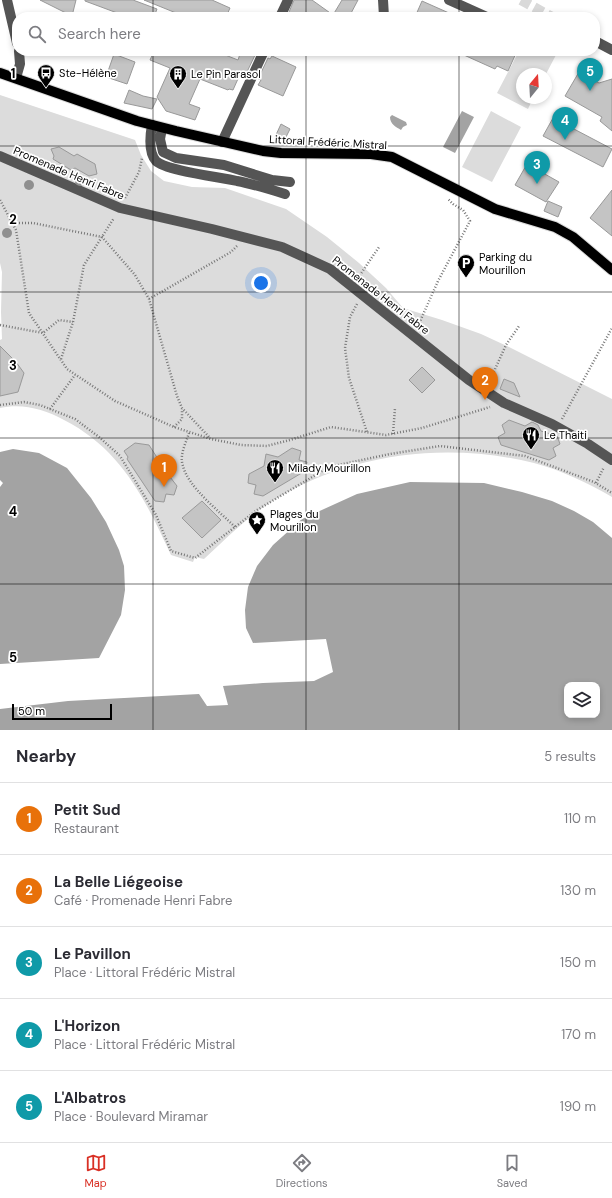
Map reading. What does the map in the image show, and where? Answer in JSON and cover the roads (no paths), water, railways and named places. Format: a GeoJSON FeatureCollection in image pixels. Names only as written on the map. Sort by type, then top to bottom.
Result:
{"type":"FeatureCollection","features":[{"type":"Feature","properties":{"kind":"main road","name":"Littoral Frédéric Mistral"},"geometry":{"type":"LineString","coordinates":[[0,73],[152,125],[222,142],[276,153],[371,154],[392,157],[496,209],[555,227],[573,237],[612,270]]}},
{"type":"Feature","properties":{"kind":"street"},"geometry":{"type":"LineString","coordinates":[[7,0],[12,22]]}},
{"type":"Feature","properties":{"kind":"street"},"geometry":{"type":"LineString","coordinates":[[282,12],[288,0]]}},
{"type":"Feature","properties":{"kind":"street"},"geometry":{"type":"LineString","coordinates":[[383,0],[384,12]]}},
{"type":"Feature","properties":{"kind":"street"},"geometry":{"type":"LineString","coordinates":[[449,0],[476,12]]}},
{"type":"Feature","properties":{"kind":"street"},"geometry":{"type":"LineString","coordinates":[[600,44],[612,50]]}},
{"type":"Feature","properties":{"kind":"street"},"geometry":{"type":"LineString","coordinates":[[16,78],[20,64],[19,56]]}},
{"type":"Feature","properties":{"kind":"street"},"geometry":{"type":"LineString","coordinates":[[222,142],[262,56]]}},
{"type":"Feature","properties":{"kind":"street"},"geometry":{"type":"LineString","coordinates":[[152,125],[150,145],[153,157],[158,162],[179,170],[236,180],[285,194]]}},
{"type":"Feature","properties":{"kind":"street"},"geometry":{"type":"LineString","coordinates":[[162,128],[160,139],[163,152],[176,158],[224,165],[272,180],[290,182]]}},
{"type":"Feature","properties":{"kind":"street","name":"Promenade Henri Fabre"},"geometry":{"type":"LineString","coordinates":[[0,156],[120,208],[282,247],[330,269],[469,380],[485,391],[504,403],[557,427],[588,444],[610,459]]}},
{"type":"Feature","properties":{"kind":"tunnel"},"geometry":{"type":"LineString","coordinates":[[521,0],[543,12]]}},
{"type":"Feature","properties":{"kind":"place","name":"Ste-Hélène"},"geometry":{"type":"Point","coordinates":[46,88]}},
{"type":"Feature","properties":{"kind":"place","name":"Le Pin Parasol"},"geometry":{"type":"Point","coordinates":[178,89]}},
{"type":"Feature","properties":{"kind":"place","name":"L'Albatros"},"geometry":{"type":"Point","coordinates":[590,91]}},
{"type":"Feature","properties":{"kind":"place","name":"L'Horizon"},"geometry":{"type":"Point","coordinates":[565,140]}},
{"type":"Feature","properties":{"kind":"place","name":"Le Pavillon"},"geometry":{"type":"Point","coordinates":[537,184]}},
{"type":"Feature","properties":{"kind":"place","name":"Parking du Mourillon"},"geometry":{"type":"Point","coordinates":[466,278]}},
{"type":"Feature","properties":{"kind":"place","name":"La Belle Liégeoise"},"geometry":{"type":"Point","coordinates":[485,400]}},
{"type":"Feature","properties":{"kind":"place","name":"Le Thaiti"},"geometry":{"type":"Point","coordinates":[531,450]}},
{"type":"Feature","properties":{"kind":"place","name":"Milady Mourillon"},"geometry":{"type":"Point","coordinates":[275,483]}},
{"type":"Feature","properties":{"kind":"place","name":"Petit Sud"},"geometry":{"type":"Point","coordinates":[164,487]}},
{"type":"Feature","properties":{"kind":"place","name":"Plages du Mourillon"},"geometry":{"type":"Point","coordinates":[257,535]}}]}
